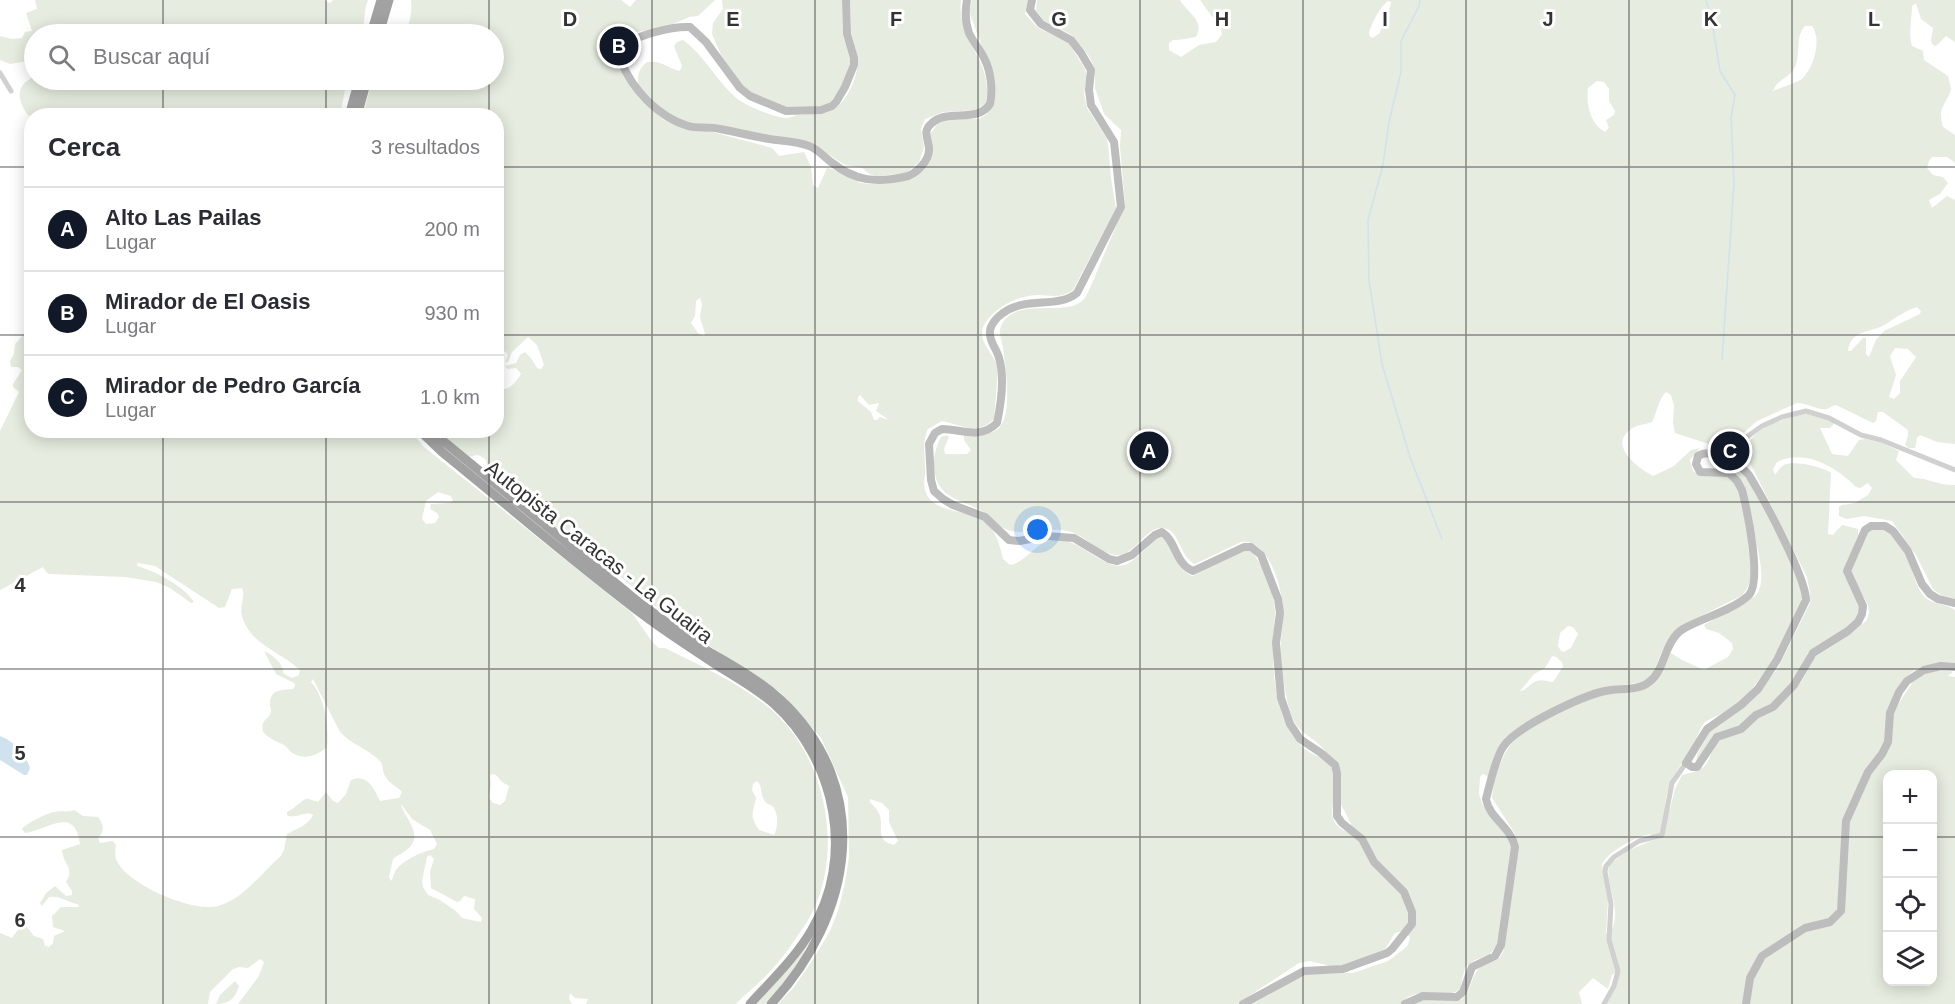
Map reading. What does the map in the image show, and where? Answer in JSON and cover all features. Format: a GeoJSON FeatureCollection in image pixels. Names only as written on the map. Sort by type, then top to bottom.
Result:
{"type":"FeatureCollection","features":[{"type":"Feature","properties":{"kind":"highway"},"geometry":{"type":"LineString","coordinates":[[374,24],[381,0]]}},
{"type":"Feature","properties":{"kind":"highway"},"geometry":{"type":"LineString","coordinates":[[382,24],[389,0]]}},
{"type":"Feature","properties":{"kind":"highway"},"geometry":{"type":"LineString","coordinates":[[351,108],[356,90]]}},
{"type":"Feature","properties":{"kind":"highway"},"geometry":{"type":"LineString","coordinates":[[359,108],[364,90]]}},
{"type":"Feature","properties":{"kind":"highway","name":"Autopista Caracas - La Guaira"},"geometry":{"type":"LineString","coordinates":[[428,438],[650,620],[766,697],[794,725],[812,752],[824,779],[835,824],[835,855],[829,892],[819,917],[802,946],[750,1004]]}},
{"type":"Feature","properties":{"kind":"highway","name":"Autopista Caracas - La Guaira"},"geometry":{"type":"LineString","coordinates":[[440,438],[648,609],[676,630],[771,691],[793,712],[815,742],[831,777],[842,814],[843,844],[840,875],[836,894],[816,944],[799,971],[771,1004]]}},
{"type":"Feature","properties":{"kind":"main road"},"geometry":{"type":"LineString","coordinates":[[846,0],[847,34],[854,62],[845,87],[835,104],[828,108],[786,111],[750,96],[740,88],[706,42],[690,27],[679,27],[631,40],[621,52],[621,61],[642,96],[664,114],[684,124],[810,146],[838,167],[866,180],[904,177],[916,171],[927,158],[929,148],[925,134],[933,122],[946,115],[980,114],[990,104],[991,89],[988,70],[984,57],[968,31],[965,17],[967,0]]}},
{"type":"Feature","properties":{"kind":"main road"},"geometry":{"type":"LineString","coordinates":[[1032,0],[1030,10],[1035,18],[1045,28],[1071,40],[1091,70],[1089,90],[1091,105],[1114,142],[1121,207],[1077,293],[1064,300],[1039,301],[1021,305],[1002,314],[993,324],[990,336],[999,356],[1001,370],[997,423],[982,432],[969,433],[946,429],[934,433],[929,444],[931,480],[934,491],[943,500],[985,517],[1009,540],[1019,541],[1047,536],[1074,538],[1114,561],[1132,555],[1159,532],[1165,534],[1184,565],[1192,571],[1244,547],[1251,547],[1258,552],[1278,599],[1280,613],[1276,644],[1281,698],[1290,724],[1300,739],[1335,765],[1337,816],[1362,839],[1374,862],[1404,892],[1413,918],[1408,929],[1392,949],[1343,969],[1304,971],[1243,1004]]}},
{"type":"Feature","properties":{"kind":"main road"},"geometry":{"type":"LineString","coordinates":[[1406,1004],[1424,996],[1457,997],[1463,992],[1472,967],[1495,956],[1499,950],[1515,847],[1510,832],[1491,810],[1486,799],[1504,746],[1530,723],[1593,694],[1647,684],[1652,679],[1670,644],[1681,630],[1743,600],[1754,587],[1756,569],[1742,490],[1729,473],[1698,470],[1696,464],[1698,456],[1708,452],[1744,470],[1752,479],[1796,567],[1806,600],[1783,645],[1778,660],[1758,689],[1741,705],[1707,729],[1686,763],[1694,768],[1697,767],[1717,737],[1741,729],[1756,715],[1773,707],[1794,685],[1813,653],[1858,622],[1863,606],[1847,571],[1863,533],[1868,527],[1881,525],[1893,531],[1910,553],[1925,588],[1933,597],[1949,602]]}},
{"type":"Feature","properties":{"kind":"main road"},"geometry":{"type":"LineString","coordinates":[[1746,1004],[1750,978],[1762,956],[1805,928],[1830,922],[1841,910],[1846,821],[1868,772],[1887,747],[1890,713],[1899,692],[1907,681],[1924,670],[1941,666],[1955,667]]}},
{"type":"Feature","properties":{"kind":"street"},"geometry":{"type":"LineString","coordinates":[[0,74],[11,91]]}},
{"type":"Feature","properties":{"kind":"street"},"geometry":{"type":"LineString","coordinates":[[1729,461],[1748,436],[1762,426],[1806,411],[1829,418],[1861,435],[1881,440],[1955,470]]}},
{"type":"Feature","properties":{"kind":"street"},"geometry":{"type":"LineString","coordinates":[[1604,1004],[1614,986],[1618,972],[1609,940],[1611,904],[1606,866],[1614,857],[1639,841],[1662,835],[1672,783],[1686,763]]}},
{"type":"Feature","properties":{"kind":"shaded area"},"geometry":{"type":"Polygon","coordinates":[[[35,0],[324,0],[330,3],[333,0],[368,0],[364,24],[30,24],[26,13],[37,9],[35,0]]]}},
{"type":"Feature","properties":{"kind":"shaded area"},"geometry":{"type":"Polygon","coordinates":[[[411,0],[621,0],[630,7],[636,0],[715,0],[698,16],[689,17],[669,26],[626,34],[615,46],[612,57],[636,94],[664,120],[693,130],[709,131],[772,148],[779,156],[804,152],[811,167],[813,185],[818,188],[827,168],[860,183],[871,184],[914,178],[923,167],[930,134],[940,121],[979,119],[987,114],[994,103],[990,69],[969,11],[972,0],[1028,0],[1025,14],[1038,28],[1068,42],[1085,69],[1087,77],[1084,94],[1087,108],[1108,143],[1116,208],[1073,290],[1060,296],[1037,295],[1016,299],[998,309],[987,321],[982,329],[982,336],[998,370],[994,419],[982,427],[969,428],[942,421],[928,429],[924,443],[925,490],[934,503],[941,507],[975,516],[986,522],[996,537],[1003,559],[1010,565],[1023,559],[1043,543],[1057,540],[1077,545],[1112,565],[1121,566],[1133,560],[1160,535],[1170,544],[1182,568],[1193,576],[1248,549],[1263,569],[1273,596],[1274,675],[1281,709],[1295,739],[1306,750],[1320,757],[1326,755],[1325,751],[1299,728],[1290,712],[1281,659],[1283,614],[1280,589],[1272,566],[1259,548],[1251,543],[1241,542],[1195,564],[1186,556],[1172,532],[1160,528],[1148,534],[1130,551],[1123,554],[1110,554],[1082,537],[1064,530],[1019,532],[1007,530],[982,511],[944,492],[936,478],[934,456],[941,437],[947,435],[949,437],[944,449],[945,454],[967,454],[971,450],[964,440],[964,435],[995,431],[1005,416],[1007,392],[1000,335],[1002,324],[1008,316],[1017,311],[1062,308],[1083,300],[1125,205],[1120,147],[1121,130],[1104,114],[1095,88],[1095,69],[1089,56],[1072,35],[1044,21],[1036,10],[1037,0],[1180,0],[1194,17],[1198,26],[1196,37],[1173,40],[1169,43],[1169,50],[1181,57],[1199,45],[1216,42],[1222,34],[1221,29],[1200,0],[1955,0],[1955,42],[1946,36],[1936,46],[1933,45],[1931,41],[1933,28],[1921,19],[1916,3],[1912,6],[1910,31],[1912,46],[1923,51],[1924,60],[1948,76],[1951,89],[1943,106],[1941,120],[1943,127],[1955,135],[1955,163],[1947,157],[1932,157],[1927,168],[1933,175],[1943,177],[1948,183],[1940,194],[1929,200],[1932,208],[1947,196],[1955,200],[1955,444],[1937,442],[1920,435],[1915,448],[1908,448],[1905,444],[1908,430],[1883,412],[1878,412],[1876,421],[1873,423],[1836,405],[1823,409],[1797,403],[1757,421],[1731,444],[1715,446],[1675,433],[1674,406],[1671,395],[1666,392],[1661,398],[1652,422],[1633,428],[1624,436],[1622,443],[1624,450],[1634,463],[1653,476],[1674,466],[1691,450],[1700,448],[1690,460],[1693,471],[1697,474],[1726,475],[1736,485],[1727,468],[1740,472],[1754,490],[1786,550],[1802,593],[1801,603],[1787,634],[1754,686],[1736,706],[1704,723],[1671,783],[1665,809],[1670,809],[1675,789],[1682,775],[1703,767],[1709,760],[1718,740],[1745,730],[1794,690],[1814,658],[1852,633],[1867,620],[1868,605],[1850,573],[1858,548],[1865,534],[1871,529],[1883,529],[1899,544],[1908,560],[1919,590],[1925,598],[1955,610],[1955,663],[1929,665],[1911,673],[1900,691],[1897,706],[1916,677],[1939,670],[1953,672],[1948,676],[1955,677],[1955,1004],[1749,1004],[1754,978],[1765,959],[1801,927],[1768,949],[1753,965],[1748,976],[1743,1004],[1607,1004],[1616,987],[1617,971],[1612,975],[1608,989],[1593,978],[1579,992],[1582,1004],[1413,1004],[1424,1000],[1461,1000],[1467,994],[1477,971],[1502,954],[1506,934],[1489,955],[1465,967],[1460,989],[1448,994],[1420,993],[1405,999],[1404,1004],[1252,1004],[1306,974],[1353,973],[1388,961],[1408,945],[1410,937],[1402,931],[1395,933],[1385,949],[1347,965],[1330,966],[1310,961],[1299,963],[1237,1004],[778,1004],[794,987],[814,958],[830,931],[838,911],[849,857],[848,797],[821,738],[781,693],[678,625],[605,564],[596,543],[573,541],[488,472],[486,461],[483,458],[477,455],[469,457],[447,438],[504,438],[504,389],[514,383],[521,374],[516,368],[508,369],[505,366],[516,363],[520,355],[525,352],[537,368],[541,369],[544,365],[537,345],[528,337],[512,352],[508,362],[505,362],[508,355],[505,351],[504,352],[504,108],[365,108],[370,90],[504,90],[504,24],[409,23],[411,0]],[[1388,1],[1376,16],[1369,35],[1372,38],[1380,33],[1391,2],[1388,1]],[[1805,26],[1800,35],[1795,67],[1773,91],[1802,79],[1810,68],[1815,53],[1816,38],[1812,26],[1805,26]],[[1597,81],[1588,88],[1590,113],[1596,124],[1605,132],[1609,128],[1606,120],[1614,115],[1615,111],[1609,101],[1609,89],[1604,82],[1597,81]],[[700,298],[696,301],[695,316],[691,323],[698,333],[704,336],[700,317],[702,304],[700,298]],[[1917,307],[1904,312],[1879,328],[1857,335],[1848,351],[1866,338],[1866,354],[1869,357],[1876,340],[1884,331],[1920,314],[1921,311],[1917,307]],[[1895,348],[1890,356],[1896,375],[1889,397],[1894,399],[1900,393],[1900,381],[1916,357],[1908,349],[1895,348]],[[860,395],[858,401],[871,412],[874,420],[880,417],[889,420],[876,411],[879,403],[869,405],[860,395]],[[1753,530],[1747,531],[1751,575],[1746,590],[1741,596],[1710,611],[1674,636],[1663,649],[1649,677],[1636,683],[1594,690],[1565,702],[1534,718],[1501,743],[1489,777],[1483,774],[1480,777],[1479,794],[1483,806],[1517,845],[1514,832],[1492,798],[1498,769],[1512,743],[1541,721],[1580,703],[1607,694],[1643,688],[1671,653],[1704,670],[1728,657],[1733,649],[1732,643],[1719,633],[1706,629],[1704,625],[1754,597],[1758,591],[1761,584],[1761,565],[1753,530]],[[1568,626],[1560,633],[1558,646],[1564,652],[1571,648],[1578,634],[1573,627],[1568,626]],[[1552,656],[1545,668],[1534,674],[1520,691],[1537,681],[1553,682],[1563,667],[1562,662],[1552,656]],[[870,799],[881,818],[881,832],[884,840],[894,845],[898,841],[889,822],[889,810],[882,803],[870,799]],[[1339,800],[1333,804],[1334,821],[1347,832],[1351,830],[1351,824],[1339,800]],[[1651,834],[1617,849],[1602,864],[1608,900],[1606,933],[1610,932],[1615,916],[1609,882],[1609,865],[1627,851],[1653,840],[1651,834]]]}},
{"type":"Feature","properties":{"kind":"shaded area"},"geometry":{"type":"Polygon","coordinates":[[[722,0],[842,0],[843,36],[851,65],[847,77],[830,103],[812,108],[786,108],[751,93],[743,86],[721,55],[712,34],[713,23],[723,9],[722,0]]]}},
{"type":"Feature","properties":{"kind":"shaded area"},"geometry":{"type":"Polygon","coordinates":[[[850,0],[961,0],[964,28],[985,74],[986,103],[977,110],[943,112],[925,119],[921,129],[924,147],[919,162],[906,173],[871,175],[862,168],[845,165],[811,143],[684,122],[665,112],[639,86],[639,73],[647,62],[657,62],[680,71],[682,66],[674,46],[683,40],[735,97],[752,107],[786,118],[831,111],[847,95],[858,64],[851,32],[850,0]]]}},
{"type":"Feature","properties":{"kind":"shaded area"},"geometry":{"type":"Polygon","coordinates":[[[24,34],[24,62],[10,64],[0,60],[0,36],[12,39],[22,38],[24,34]]]}},
{"type":"Feature","properties":{"kind":"shaded area"},"geometry":{"type":"Polygon","coordinates":[[[23,85],[24,90],[345,90],[341,108],[24,108],[20,96],[23,85]]]}},
{"type":"Feature","properties":{"kind":"shaded area"},"geometry":{"type":"Polygon","coordinates":[[[24,334],[24,438],[416,438],[424,447],[632,613],[659,648],[665,648],[718,674],[767,706],[788,726],[817,778],[825,807],[828,837],[826,867],[819,896],[807,922],[777,964],[736,1004],[586,1004],[588,999],[575,998],[570,993],[569,999],[572,1004],[238,1004],[259,976],[264,962],[260,959],[248,968],[233,969],[210,992],[208,1004],[0,1004],[0,933],[12,938],[20,927],[27,927],[34,936],[43,939],[45,946],[49,947],[53,943],[54,936],[65,931],[53,927],[52,916],[61,907],[79,907],[78,904],[53,897],[49,897],[42,906],[40,903],[46,893],[55,886],[66,896],[72,895],[66,882],[69,869],[62,850],[80,844],[77,832],[72,825],[66,822],[25,833],[22,829],[37,819],[54,812],[74,810],[83,816],[98,817],[103,828],[98,838],[100,843],[113,841],[116,845],[116,859],[132,878],[177,901],[207,907],[218,906],[236,898],[280,857],[287,834],[305,824],[313,815],[287,815],[287,812],[304,799],[318,802],[326,792],[333,801],[338,803],[346,794],[351,780],[357,778],[369,783],[380,801],[399,798],[402,792],[386,778],[378,759],[340,732],[313,679],[311,682],[320,696],[325,713],[327,747],[314,755],[300,756],[263,732],[263,724],[271,711],[271,696],[277,692],[293,689],[295,686],[294,683],[276,674],[264,651],[277,660],[282,666],[283,673],[292,678],[299,675],[300,670],[259,641],[246,626],[241,609],[242,588],[232,589],[225,607],[219,608],[155,566],[138,563],[137,566],[152,571],[176,585],[194,602],[191,603],[170,588],[156,582],[125,577],[49,574],[43,567],[0,590],[0,431],[19,392],[13,384],[22,370],[18,367],[11,367],[10,361],[14,354],[15,344],[24,334]],[[438,492],[426,501],[422,519],[426,524],[435,523],[439,517],[430,509],[431,504],[453,501],[451,496],[438,492]],[[492,774],[489,798],[493,803],[500,805],[505,801],[509,786],[492,774]],[[757,781],[753,784],[752,790],[756,798],[754,821],[759,830],[774,835],[777,824],[776,812],[764,800],[757,781]],[[401,804],[413,828],[414,839],[408,849],[393,859],[389,877],[391,881],[401,864],[434,849],[437,844],[430,830],[412,819],[401,804]],[[430,855],[427,857],[422,881],[428,895],[440,900],[462,918],[481,922],[482,918],[474,909],[475,899],[464,896],[457,902],[431,888],[430,872],[434,859],[430,855]]]}},
{"type":"Feature","properties":{"kind":"shaded area"},"geometry":{"type":"Polygon","coordinates":[[[1802,414],[1810,414],[1833,422],[1830,428],[1820,428],[1832,454],[1848,456],[1859,440],[1882,443],[1899,451],[1896,460],[1914,478],[1955,485],[1955,599],[1941,595],[1933,589],[1916,555],[1892,521],[1864,516],[1847,519],[1839,516],[1839,507],[1855,503],[1868,495],[1872,488],[1868,483],[1860,488],[1856,487],[1840,473],[1810,459],[1788,458],[1777,462],[1773,469],[1775,475],[1783,466],[1794,463],[1831,473],[1828,534],[1833,535],[1842,525],[1858,529],[1858,535],[1844,573],[1861,608],[1855,622],[1808,653],[1792,684],[1772,704],[1736,727],[1716,734],[1696,763],[1697,755],[1710,731],[1751,701],[1778,668],[1810,603],[1807,577],[1746,455],[1748,445],[1759,432],[1775,423],[1802,414]]]}},
{"type":"Feature","properties":{"kind":"shaded area"},"geometry":{"type":"Polygon","coordinates":[[[819,926],[789,978],[765,1004],[756,1004],[819,926]]]}},
{"type":"Feature","properties":{"kind":"shaded area"},"geometry":{"type":"Polygon","coordinates":[[[235,981],[239,986],[236,994],[228,1002],[216,1004],[220,995],[235,981]]]}},
{"type":"Feature","properties":{"kind":"water"},"geometry":{"type":"Polygon","coordinates":[[[0,736],[14,744],[22,753],[30,768],[27,775],[0,760],[0,736]]]}},
{"type":"Feature","properties":{"kind":"waterway"},"geometry":{"type":"LineString","coordinates":[[1420,0],[1401,41],[1401,72],[1389,122],[1383,165],[1368,220],[1369,280],[1382,364],[1410,457],[1442,539]]}},
{"type":"Feature","properties":{"kind":"waterway"},"geometry":{"type":"LineString","coordinates":[[1706,0],[1711,16],[1720,71],[1735,95],[1731,117],[1734,183],[1722,360],[1723,344]]}},
{"type":"Feature","properties":{"kind":"place","name":"Mirador de El Oasis"},"geometry":{"type":"Point","coordinates":[619,46]}},
{"type":"Feature","properties":{"kind":"place","name":"Alto Las Pailas"},"geometry":{"type":"Point","coordinates":[1149,451]}},
{"type":"Feature","properties":{"kind":"place","name":"Mirador de Pedro García"},"geometry":{"type":"Point","coordinates":[1730,451]}}]}
